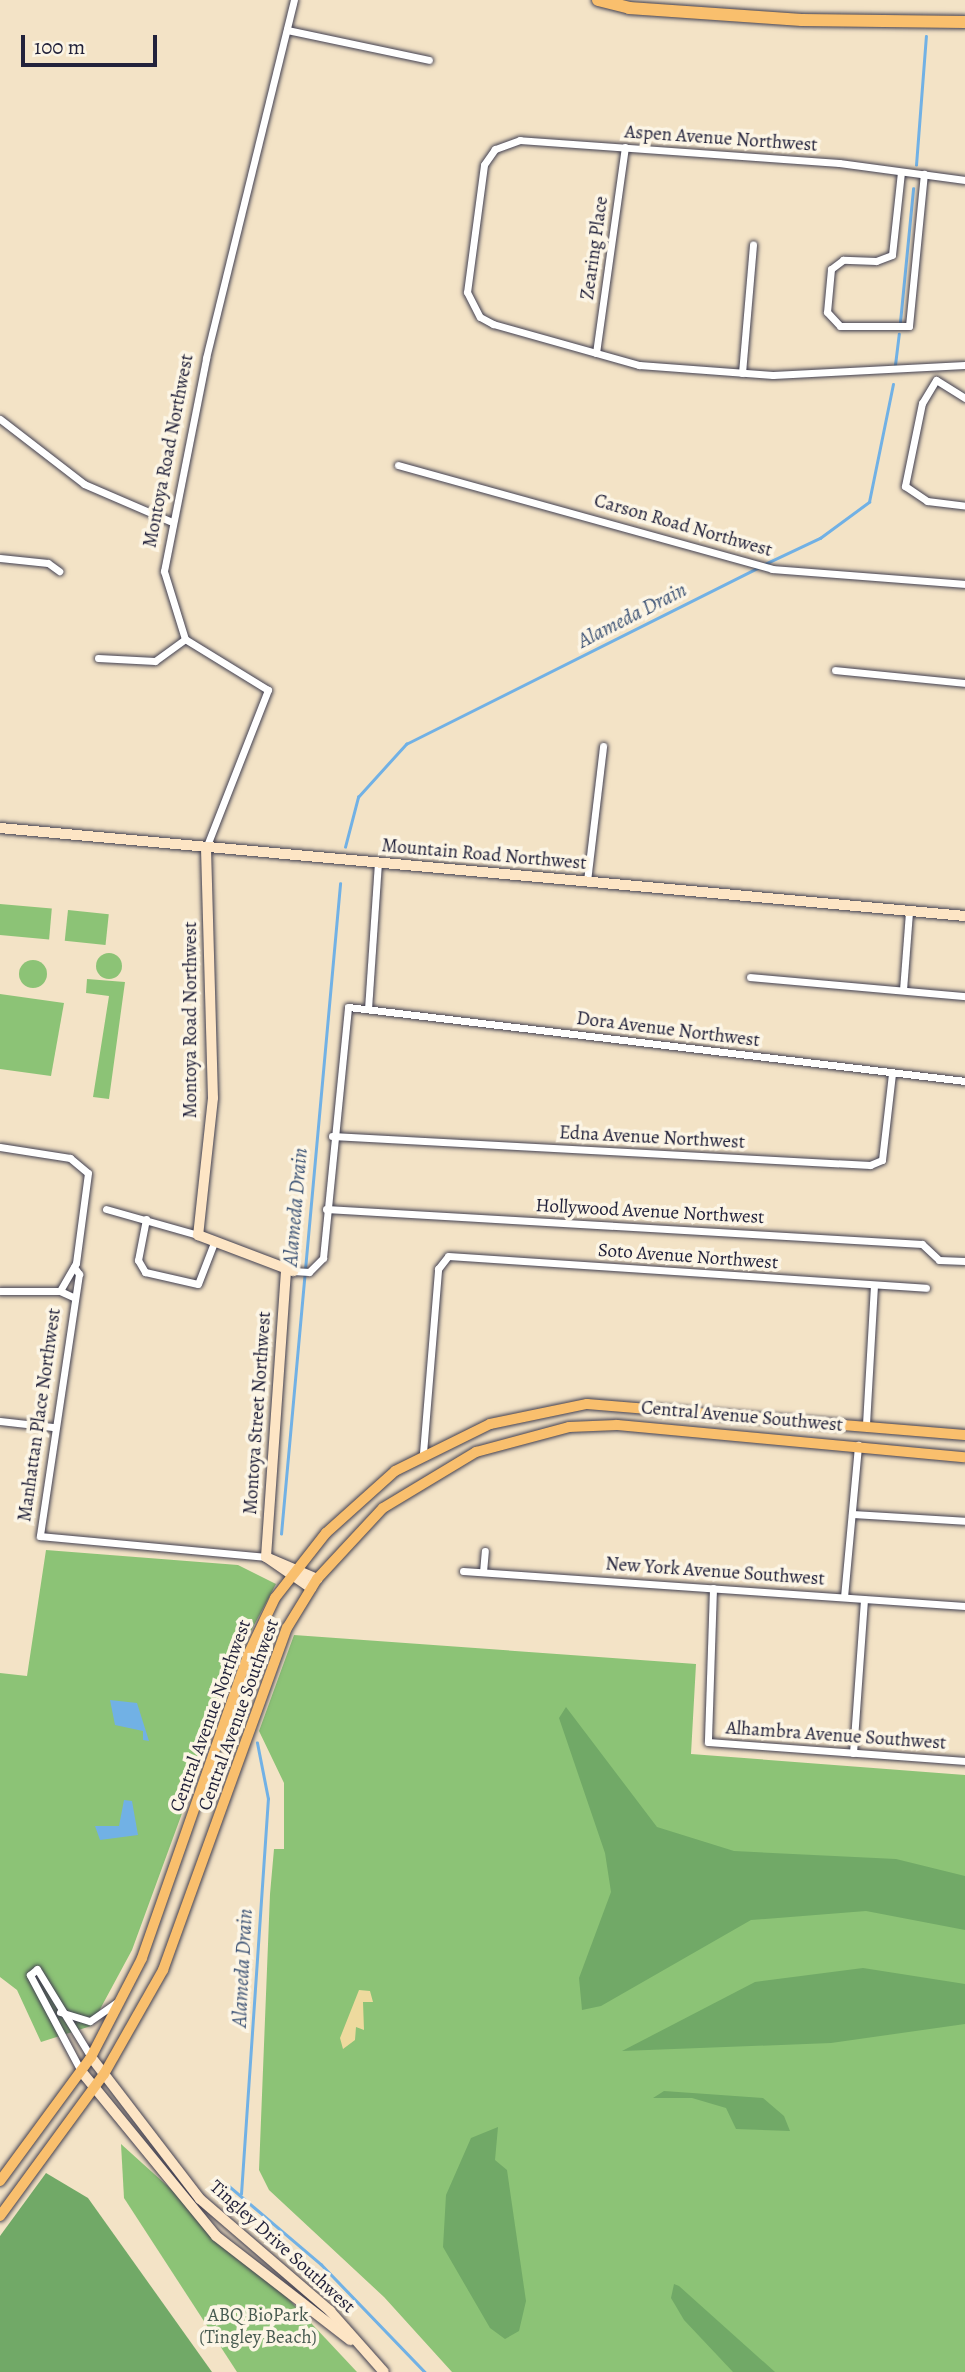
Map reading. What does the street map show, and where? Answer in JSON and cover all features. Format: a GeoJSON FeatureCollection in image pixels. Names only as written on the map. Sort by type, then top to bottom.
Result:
{"type":"FeatureCollection","features":[{"type":"Feature","properties":{"kind":"highway"},"geometry":{"type":"LineString","coordinates":[[598,0],[629,8],[802,20],[965,22]]}},
{"type":"Feature","properties":{"kind":"main road","name":"Central Avenue Northwest"},"geometry":{"type":"LineString","coordinates":[[0,2181],[82,2071],[122,1998],[166,1897],[248,1655],[293,1572],[366,1494],[423,1453],[508,1418],[587,1404],[866,1424],[965,1435]]}},
{"type":"Feature","properties":{"kind":"main road","name":"Central Avenue Southwest"},"geometry":{"type":"LineString","coordinates":[[0,2216],[104,2074],[176,1939],[275,1656],[314,1583],[364,1525],[412,1487],[476,1452],[532,1434],[617,1425],[858,1445],[965,1457]]}},
{"type":"Feature","properties":{"kind":"street","name":"Montoya Road Northwest"},"geometry":{"type":"LineString","coordinates":[[198,1235],[213,1098],[206,848],[268,690],[186,639],[164,571],[170,521],[294,0]]}},
{"type":"Feature","properties":{"kind":"street"},"geometry":{"type":"LineString","coordinates":[[287,30],[429,60]]}},
{"type":"Feature","properties":{"kind":"street","name":"Aspen Avenue Northwest"},"geometry":{"type":"LineString","coordinates":[[596,353],[494,324],[480,317],[467,292],[484,165],[495,149],[520,140],[924,174],[965,180]]}},
{"type":"Feature","properties":{"kind":"street","name":"Zearing Place"},"geometry":{"type":"LineString","coordinates":[[596,353],[625,148]]}},
{"type":"Feature","properties":{"kind":"street"},"geometry":{"type":"LineString","coordinates":[[901,172],[892,255],[876,261],[843,260],[831,269],[827,312],[840,326],[909,326],[924,174]]}},
{"type":"Feature","properties":{"kind":"street"},"geometry":{"type":"LineString","coordinates":[[742,373],[753,244]]}},
{"type":"Feature","properties":{"kind":"street"},"geometry":{"type":"LineString","coordinates":[[596,353],[639,365],[742,373],[965,366]]}},
{"type":"Feature","properties":{"kind":"street"},"geometry":{"type":"LineString","coordinates":[[965,398],[936,380],[922,403],[905,486],[927,502],[965,506]]}},
{"type":"Feature","properties":{"kind":"street"},"geometry":{"type":"LineString","coordinates":[[0,419],[85,484],[170,521]]}},
{"type":"Feature","properties":{"kind":"street","name":"Carson Road Northwest"},"geometry":{"type":"LineString","coordinates":[[398,465],[772,569],[965,584]]}},
{"type":"Feature","properties":{"kind":"street"},"geometry":{"type":"LineString","coordinates":[[0,558],[48,563],[59,571]]}},
{"type":"Feature","properties":{"kind":"street"},"geometry":{"type":"LineString","coordinates":[[98,658],[155,661],[186,639]]}},
{"type":"Feature","properties":{"kind":"street"},"geometry":{"type":"LineString","coordinates":[[835,670],[965,683]]}},
{"type":"Feature","properties":{"kind":"street"},"geometry":{"type":"LineString","coordinates":[[587,881],[603,746]]}},
{"type":"Feature","properties":{"kind":"street","name":"Mountain Road Northwest"},"geometry":{"type":"LineString","coordinates":[[0,828],[358,863],[965,916]]}},
{"type":"Feature","properties":{"kind":"street"},"geometry":{"type":"LineString","coordinates":[[106,1209],[215,1240],[290,1271],[309,1272],[323,1258],[332,1136],[348,1007],[368,1009],[378,863]]}},
{"type":"Feature","properties":{"kind":"street"},"geometry":{"type":"LineString","coordinates":[[902,990],[909,912]]}},
{"type":"Feature","properties":{"kind":"street"},"geometry":{"type":"LineString","coordinates":[[750,977],[964,996]]}},
{"type":"Feature","properties":{"kind":"street","name":"Dora Avenue Northwest"},"geometry":{"type":"LineString","coordinates":[[368,1009],[965,1081]]}},
{"type":"Feature","properties":{"kind":"street","name":"Edna Avenue Northwest"},"geometry":{"type":"LineString","coordinates":[[332,1136],[870,1165],[882,1160],[892,1073]]}},
{"type":"Feature","properties":{"kind":"street","name":"Manhattan Place Northwest"},"geometry":{"type":"LineString","coordinates":[[0,1147],[70,1158],[88,1173],[40,1536],[266,1557]]}},
{"type":"Feature","properties":{"kind":"street","name":"Hollywood Avenue Northwest"},"geometry":{"type":"LineString","coordinates":[[326,1209],[922,1244],[939,1260],[965,1261]]}},
{"type":"Feature","properties":{"kind":"street"},"geometry":{"type":"LineString","coordinates":[[146,1219],[138,1261],[145,1272],[198,1284],[215,1240]]}},
{"type":"Feature","properties":{"kind":"street","name":"Soto Avenue Northwest"},"geometry":{"type":"LineString","coordinates":[[423,1453],[438,1269],[448,1256],[926,1288]]}},
{"type":"Feature","properties":{"kind":"street"},"geometry":{"type":"LineString","coordinates":[[60,1291],[74,1267]]}},
{"type":"Feature","properties":{"kind":"street","name":"Montoya Street Northwest"},"geometry":{"type":"LineString","coordinates":[[266,1557],[290,1271]]}},
{"type":"Feature","properties":{"kind":"street"},"geometry":{"type":"LineString","coordinates":[[866,1424],[874,1285]]}},
{"type":"Feature","properties":{"kind":"street"},"geometry":{"type":"LineString","coordinates":[[0,1291],[60,1291],[73,1297]]}},
{"type":"Feature","properties":{"kind":"street"},"geometry":{"type":"LineString","coordinates":[[0,1421],[53,1427]]}},
{"type":"Feature","properties":{"kind":"street"},"geometry":{"type":"LineString","coordinates":[[844,1597],[858,1445]]}},
{"type":"Feature","properties":{"kind":"street"},"geometry":{"type":"LineString","coordinates":[[852,1514],[965,1521]]}},
{"type":"Feature","properties":{"kind":"street"},"geometry":{"type":"LineString","coordinates":[[483,1572],[485,1551]]}},
{"type":"Feature","properties":{"kind":"street"},"geometry":{"type":"LineString","coordinates":[[266,1557],[314,1583]]}},
{"type":"Feature","properties":{"kind":"street","name":"New York Avenue Southwest"},"geometry":{"type":"LineString","coordinates":[[463,1571],[965,1606]]}},
{"type":"Feature","properties":{"kind":"street","name":"Alhambra Avenue Southwest"},"geometry":{"type":"LineString","coordinates":[[713,1588],[706,1739],[965,1761]]}},
{"type":"Feature","properties":{"kind":"street"},"geometry":{"type":"LineString","coordinates":[[853,1753],[864,1598]]}},
{"type":"Feature","properties":{"kind":"street"},"geometry":{"type":"LineString","coordinates":[[82,2071],[30,1975],[37,1969],[60,2012],[91,2057]]}},
{"type":"Feature","properties":{"kind":"street"},"geometry":{"type":"LineString","coordinates":[[60,2012],[90,2021],[122,1998]]}},
{"type":"Feature","properties":{"kind":"street","name":"Tingley Drive Southwest"},"geometry":{"type":"LineString","coordinates":[[91,2057],[200,2199],[330,2311],[384,2372]]}},
{"type":"Feature","properties":{"kind":"street","name":"Tingley Drive Southwest"},"geometry":{"type":"LineString","coordinates":[[82,2071],[216,2236],[374,2361]]}},
{"type":"Feature","properties":{"kind":"green space"},"geometry":{"type":"Polygon","coordinates":[[[0,904],[52,909],[49,939],[0,935],[0,904]]]}},
{"type":"Feature","properties":{"kind":"green space"},"geometry":{"type":"Polygon","coordinates":[[[68,910],[109,914],[106,945],[65,941],[68,910]]]}},
{"type":"Feature","properties":{"kind":"green space"},"geometry":{"type":"Polygon","coordinates":[[[109,953],[118,957],[122,966],[118,975],[109,979],[100,975],[96,966],[100,957],[109,953]]]}},
{"type":"Feature","properties":{"kind":"green space"},"geometry":{"type":"Polygon","coordinates":[[[33,960],[43,964],[47,974],[43,984],[33,988],[23,984],[19,974],[23,964],[33,960]]]}},
{"type":"Feature","properties":{"kind":"green space"},"geometry":{"type":"Polygon","coordinates":[[[87,979],[125,982],[109,1099],[93,1097],[109,996],[86,993],[87,979]]]}},
{"type":"Feature","properties":{"kind":"green space"},"geometry":{"type":"Polygon","coordinates":[[[0,994],[64,1003],[51,1076],[0,1069],[0,994]]]}},
{"type":"Feature","properties":{"kind":"green space"},"geometry":{"type":"Polygon","coordinates":[[[46,1550],[238,1565],[276,1584],[244,1644],[132,1950],[91,2026],[41,2042],[17,1990],[0,1977],[0,1673],[27,1676],[46,1550]]]}},
{"type":"Feature","properties":{"kind":"green space"},"geometry":{"type":"Polygon","coordinates":[[[294,1635],[696,1664],[691,1754],[965,1775],[965,2372],[452,2372],[384,2297],[269,2190],[259,2170],[270,1894],[274,1849],[284,1849],[284,1783],[259,1731],[294,1635]]]}},
{"type":"Feature","properties":{"kind":"green space"},"geometry":{"type":"Polygon","coordinates":[[[566,1707],[657,1827],[734,1851],[896,1859],[965,1876],[965,1930],[866,1911],[751,1920],[601,2006],[582,2010],[579,1978],[611,1892],[605,1853],[559,1718],[566,1707]]]}},
{"type":"Feature","properties":{"kind":"green space"},"geometry":{"type":"Polygon","coordinates":[[[863,1968],[965,1984],[965,2024],[831,2043],[622,2051],[755,1982],[863,1968]]]}},
{"type":"Feature","properties":{"kind":"green space"},"geometry":{"type":"Polygon","coordinates":[[[664,2091],[763,2098],[784,2116],[790,2131],[736,2129],[726,2108],[692,2098],[653,2098],[664,2091]]]}},
{"type":"Feature","properties":{"kind":"green space"},"geometry":{"type":"Polygon","coordinates":[[[498,2127],[495,2160],[507,2170],[526,2301],[519,2331],[505,2339],[490,2328],[443,2247],[446,2195],[471,2138],[498,2127]]]}},
{"type":"Feature","properties":{"kind":"green space","name":"ABQ BioPark (Tingley Beach)"},"geometry":{"type":"Polygon","coordinates":[[[121,2144],[266,2275],[357,2372],[237,2372],[124,2198],[121,2144]]]}},
{"type":"Feature","properties":{"kind":"green space"},"geometry":{"type":"Polygon","coordinates":[[[46,2173],[88,2198],[212,2372],[0,2372],[0,2236],[46,2173]]]}},
{"type":"Feature","properties":{"kind":"green space"},"geometry":{"type":"Polygon","coordinates":[[[674,2284],[775,2372],[733,2372],[684,2320],[671,2298],[674,2284]]]}},
{"type":"Feature","properties":{"kind":"sand"},"geometry":{"type":"Polygon","coordinates":[[[359,1990],[370,1991],[373,2002],[363,2002],[364,2030],[356,2027],[355,2040],[343,2049],[340,2038],[359,1990]]]}},
{"type":"Feature","properties":{"kind":"water"},"geometry":{"type":"Polygon","coordinates":[[[110,1700],[137,1703],[149,1741],[143,1740],[143,1731],[115,1725],[110,1700]]]}},
{"type":"Feature","properties":{"kind":"water"},"geometry":{"type":"Polygon","coordinates":[[[124,1800],[132,1801],[138,1835],[100,1840],[95,1826],[119,1826],[124,1800]]]}},
{"type":"Feature","properties":{"kind":"waterway","name":"Alameda Drain"},"geometry":{"type":"LineString","coordinates":[[916,165],[926,36]]}},
{"type":"Feature","properties":{"kind":"waterway","name":"Alameda Drain"},"geometry":{"type":"LineString","coordinates":[[900,322],[913,189]]}},
{"type":"Feature","properties":{"kind":"waterway","name":"Alameda Drain"},"geometry":{"type":"LineString","coordinates":[[895,365],[899,334]]}},
{"type":"Feature","properties":{"kind":"waterway","name":"Alameda Drain"},"geometry":{"type":"LineString","coordinates":[[765,564],[820,538],[869,502],[893,384]]}},
{"type":"Feature","properties":{"kind":"waterway","name":"Alameda Drain"},"geometry":{"type":"LineString","coordinates":[[345,847],[358,797],[406,744],[759,567]]}},
{"type":"Feature","properties":{"kind":"waterway","name":"Alameda Drain"},"geometry":{"type":"LineString","coordinates":[[281,1534],[340,884]]}},
{"type":"Feature","properties":{"kind":"waterway","name":"Alameda Drain"},"geometry":{"type":"LineString","coordinates":[[241,2194],[268,1799],[257,1743]]}},
{"type":"Feature","properties":{"kind":"waterway"},"geometry":{"type":"LineString","coordinates":[[229,2186],[321,2264],[425,2372]]}}]}
